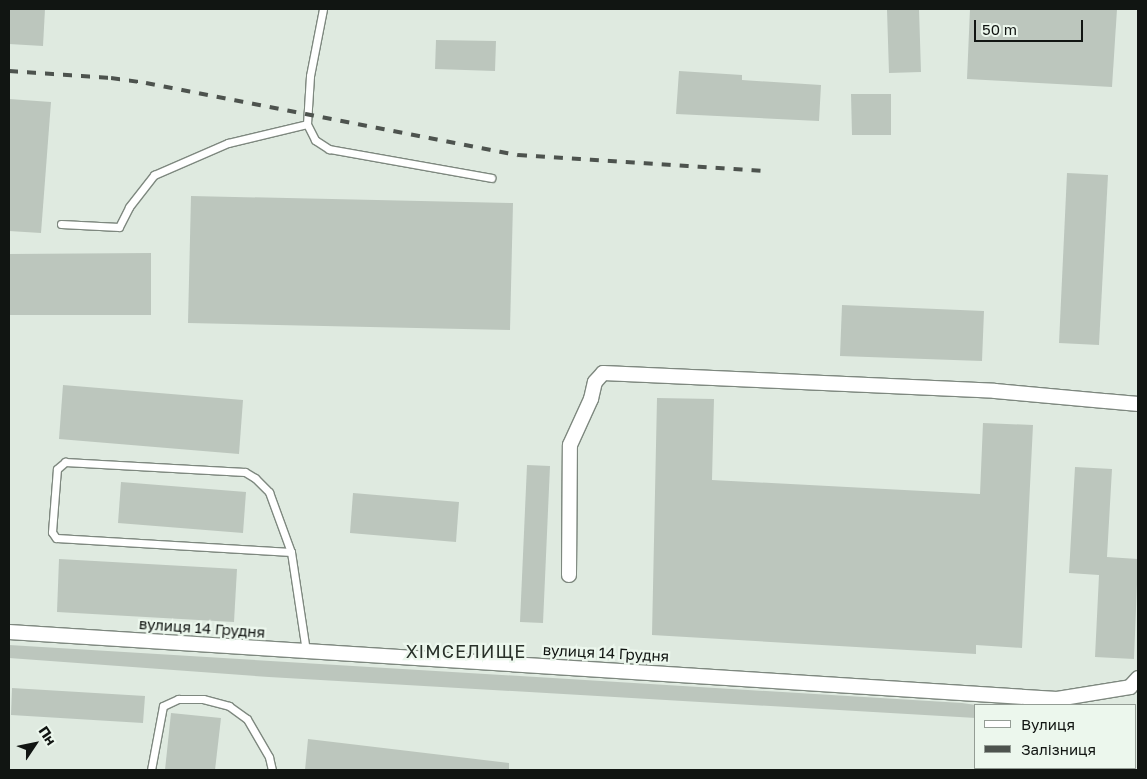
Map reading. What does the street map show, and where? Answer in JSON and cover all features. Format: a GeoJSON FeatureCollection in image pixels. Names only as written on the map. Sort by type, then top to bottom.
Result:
{"type":"FeatureCollection","features":[{"type":"Feature","properties":{"kind":"street"},"geometry":{"type":"LineString","coordinates":[[569,575],[570,445],[591,399],[595,382],[603,373],[995,391],[1138,404]]}},
{"type":"Feature","properties":{"kind":"street","name":"вулиця 14 Грудня"},"geometry":{"type":"LineString","coordinates":[[9,632],[1057,699],[1130,687],[1138,678]]}},
{"type":"Feature","properties":{"kind":"lane"},"geometry":{"type":"LineString","coordinates":[[324,9],[310,76],[307,124],[315,140],[329,150],[491,178]]}},
{"type":"Feature","properties":{"kind":"lane"},"geometry":{"type":"LineString","coordinates":[[61,224],[119,227],[128,207],[154,176],[228,143],[307,124]]}},
{"type":"Feature","properties":{"kind":"lane"},"geometry":{"type":"LineString","coordinates":[[291,552],[56,538],[52,532],[57,470],[65,462],[245,472],[264,485],[269,492],[291,552],[306,651]]}},
{"type":"Feature","properties":{"kind":"lane"},"geometry":{"type":"LineString","coordinates":[[151,770],[163,706],[178,699],[203,699],[230,706],[247,719],[268,757],[272,770]]}},
{"type":"Feature","properties":{"kind":"building"},"geometry":{"type":"Polygon","coordinates":[[[9,9],[45,9],[43,46],[9,44],[9,9]]]}},
{"type":"Feature","properties":{"kind":"building"},"geometry":{"type":"Polygon","coordinates":[[[919,9],[921,72],[889,73],[887,10],[919,9]]]}},
{"type":"Feature","properties":{"kind":"building"},"geometry":{"type":"Polygon","coordinates":[[[970,9],[1117,9],[1112,87],[967,79],[970,9]]]}},
{"type":"Feature","properties":{"kind":"building"},"geometry":{"type":"Polygon","coordinates":[[[436,40],[496,41],[495,71],[435,69],[436,40]]]}},
{"type":"Feature","properties":{"kind":"building"},"geometry":{"type":"Polygon","coordinates":[[[679,71],[742,75],[742,80],[821,85],[819,121],[676,114],[679,71]]]}},
{"type":"Feature","properties":{"kind":"building"},"geometry":{"type":"Polygon","coordinates":[[[851,94],[891,94],[891,135],[852,135],[851,94]]]}},
{"type":"Feature","properties":{"kind":"building"},"geometry":{"type":"Polygon","coordinates":[[[9,99],[51,102],[41,233],[9,231],[9,99]]]}},
{"type":"Feature","properties":{"kind":"building"},"geometry":{"type":"Polygon","coordinates":[[[1067,173],[1108,175],[1099,345],[1059,343],[1067,173]]]}},
{"type":"Feature","properties":{"kind":"building"},"geometry":{"type":"Polygon","coordinates":[[[191,196],[513,203],[510,330],[188,323],[191,196]]]}},
{"type":"Feature","properties":{"kind":"building"},"geometry":{"type":"Polygon","coordinates":[[[151,253],[151,315],[9,315],[9,254],[151,253]]]}},
{"type":"Feature","properties":{"kind":"building"},"geometry":{"type":"Polygon","coordinates":[[[842,305],[984,311],[982,361],[840,356],[842,305]]]}},
{"type":"Feature","properties":{"kind":"building"},"geometry":{"type":"Polygon","coordinates":[[[63,385],[243,400],[239,454],[59,439],[63,385]]]}},
{"type":"Feature","properties":{"kind":"building"},"geometry":{"type":"Polygon","coordinates":[[[657,398],[714,399],[712,480],[980,494],[983,423],[1033,425],[1022,648],[976,645],[976,654],[652,635],[657,398]]]}},
{"type":"Feature","properties":{"kind":"building"},"geometry":{"type":"Polygon","coordinates":[[[527,465],[550,466],[543,623],[520,622],[527,465]]]}},
{"type":"Feature","properties":{"kind":"building"},"geometry":{"type":"Polygon","coordinates":[[[1075,467],[1112,469],[1107,557],[1138,559],[1134,659],[1095,657],[1099,575],[1069,573],[1075,467]]]}},
{"type":"Feature","properties":{"kind":"building"},"geometry":{"type":"Polygon","coordinates":[[[121,482],[246,492],[243,533],[118,523],[121,482]]]}},
{"type":"Feature","properties":{"kind":"building"},"geometry":{"type":"Polygon","coordinates":[[[353,493],[459,502],[456,542],[350,533],[353,493]]]}},
{"type":"Feature","properties":{"kind":"building"},"geometry":{"type":"Polygon","coordinates":[[[59,559],[237,569],[234,622],[57,612],[59,559]]]}},
{"type":"Feature","properties":{"kind":"building"},"geometry":{"type":"Polygon","coordinates":[[[9,645],[962,703],[974,705],[974,718],[269,677],[9,658],[9,645]]]}},
{"type":"Feature","properties":{"kind":"building"},"geometry":{"type":"Polygon","coordinates":[[[12,688],[145,696],[143,723],[11,715],[12,688]]]}},
{"type":"Feature","properties":{"kind":"building"},"geometry":{"type":"Polygon","coordinates":[[[171,713],[221,718],[215,770],[165,770],[171,713]]]}},
{"type":"Feature","properties":{"kind":"building"},"geometry":{"type":"Polygon","coordinates":[[[308,739],[509,763],[509,770],[305,770],[308,739]]]}},
{"type":"Feature","properties":{"kind":"railway"},"geometry":{"type":"LineString","coordinates":[[9,71],[111,78],[146,83],[518,155],[768,171]]}},
{"type":"Feature","properties":{"kind":"district","name":"ХІМСЕЛИЩЕ"},"geometry":{"type":"Point","coordinates":[466,651]}}]}
